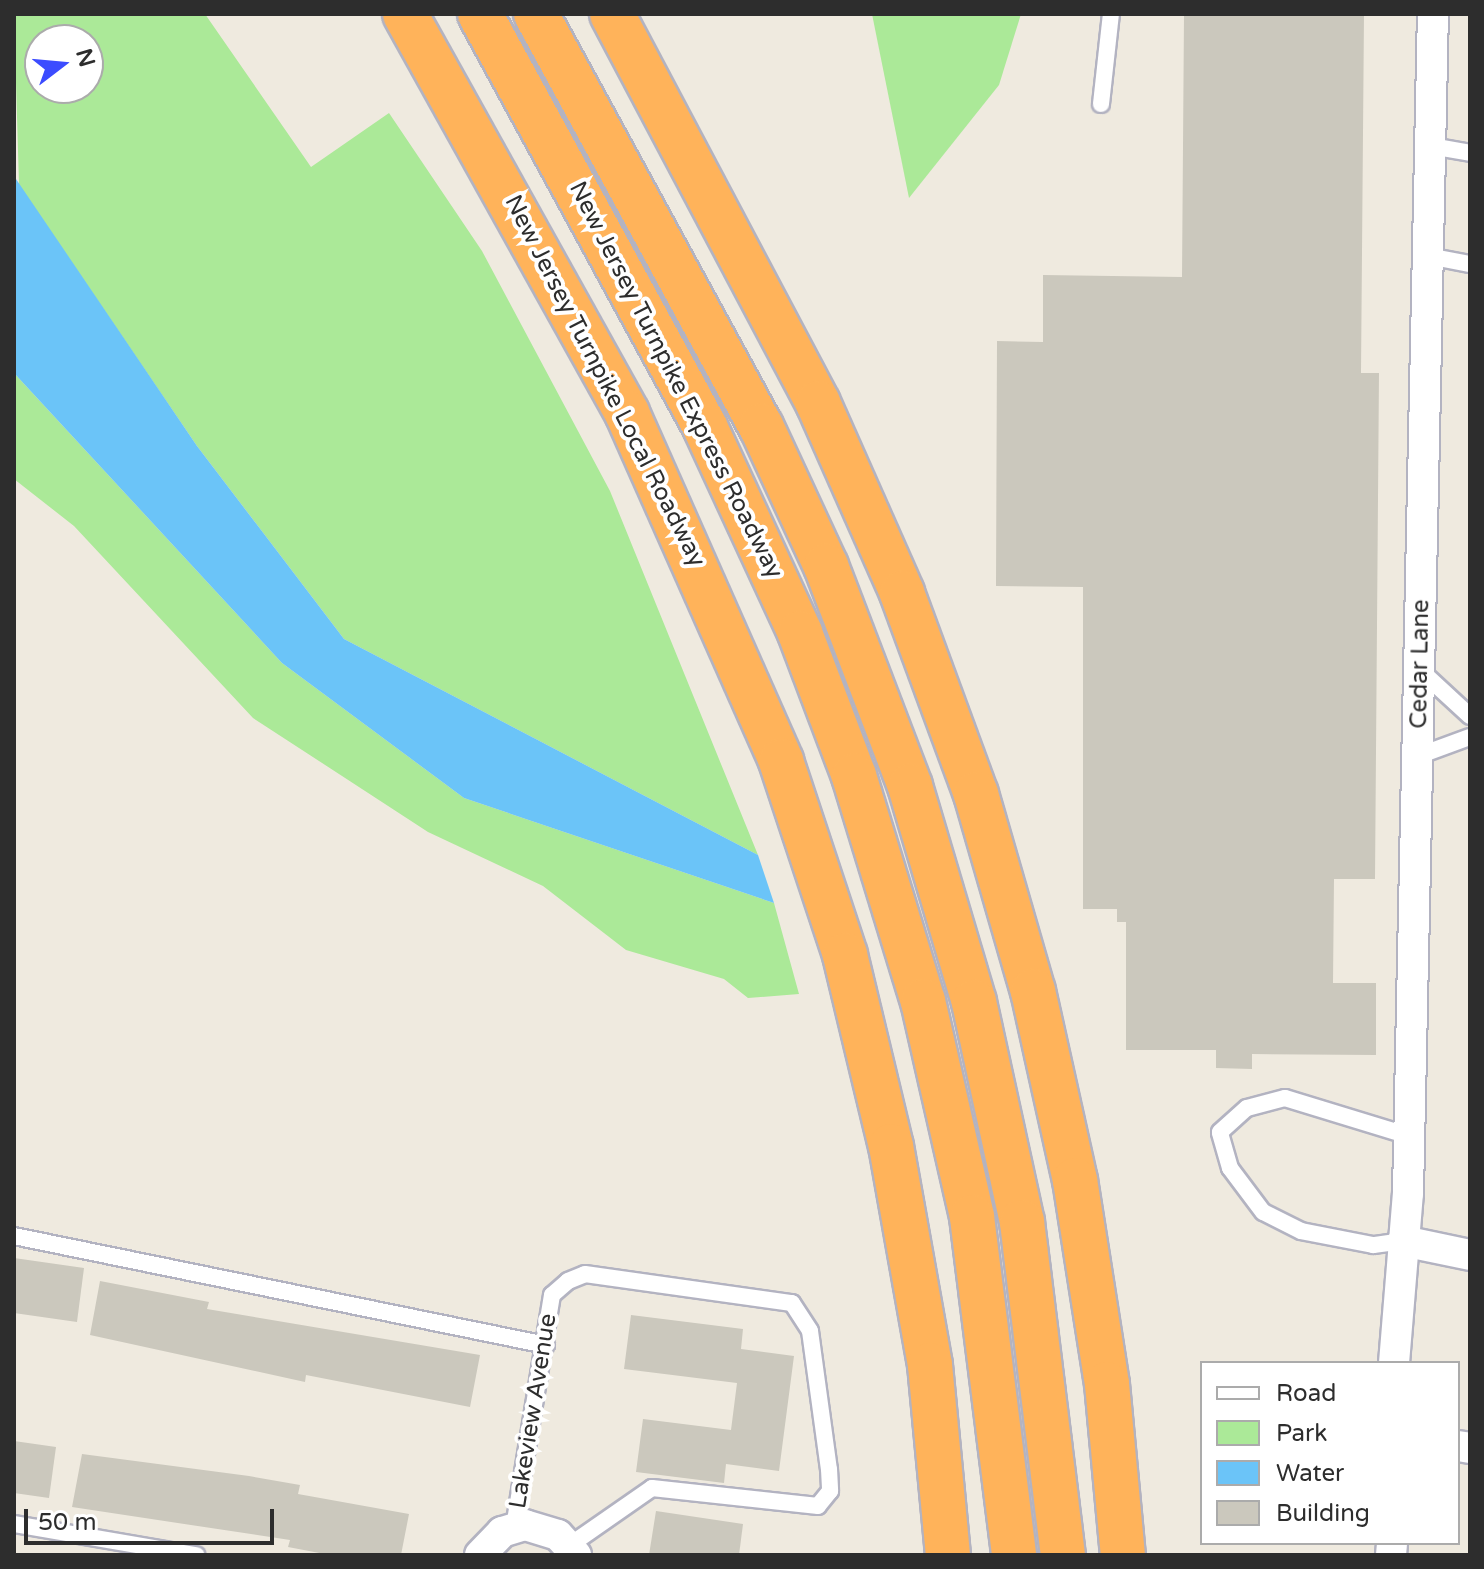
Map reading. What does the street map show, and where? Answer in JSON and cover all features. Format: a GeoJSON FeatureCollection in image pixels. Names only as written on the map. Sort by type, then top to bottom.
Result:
{"type":"FeatureCollection","features":[{"type":"Feature","properties":{"kind":"highway","name":"New Jersey Turnpike Local Roadway"},"geometry":{"type":"LineString","coordinates":[[405,14],[573,311],[746,672],[845,955],[912,1252],[948,1555]]}},
{"type":"Feature","properties":{"kind":"highway","name":"New Jersey Turnpike Express Roadway"},"geometry":{"type":"LineString","coordinates":[[480,14],[630,281],[794,619],[902,923],[972,1217],[1014,1555]]}},
{"type":"Feature","properties":{"kind":"highway","name":"New Jersey Turnpike Express Roadway"},"geometry":{"type":"LineString","coordinates":[[536,14],[674,257],[826,566],[932,853],[1022,1222],[1063,1555]]}},
{"type":"Feature","properties":{"kind":"highway"},"geometry":{"type":"LineString","coordinates":[[612,14],[729,228],[881,542],[996,860],[1075,1180],[1107,1384],[1123,1555]]}},
{"type":"Feature","properties":{"kind":"street","name":"Cedar Lane"},"geometry":{"type":"LineString","coordinates":[[1394,1361],[1409,1136],[1433,14]]}},
{"type":"Feature","properties":{"kind":"street"},"geometry":{"type":"LineString","coordinates":[[1403,1241],[1470,1255]]}},
{"type":"Feature","properties":{"kind":"street","name":"Lakeview Avenue"},"geometry":{"type":"LineString","coordinates":[[480,1555],[514,1527],[543,1528],[573,1550]]}},
{"type":"Feature","properties":{"kind":"lane"},"geometry":{"type":"LineString","coordinates":[[1101,104],[1111,14]]}},
{"type":"Feature","properties":{"kind":"lane"},"geometry":{"type":"LineString","coordinates":[[1431,146],[1470,153]]}},
{"type":"Feature","properties":{"kind":"lane"},"geometry":{"type":"LineString","coordinates":[[1428,256],[1470,264]]}},
{"type":"Feature","properties":{"kind":"lane"},"geometry":{"type":"LineString","coordinates":[[1420,670],[1470,716]]}},
{"type":"Feature","properties":{"kind":"lane"},"geometry":{"type":"LineString","coordinates":[[1418,756],[1470,737]]}},
{"type":"Feature","properties":{"kind":"lane"},"geometry":{"type":"LineString","coordinates":[[1403,1241],[1373,1245],[1301,1231],[1263,1212],[1230,1168],[1220,1132],[1247,1108],[1285,1098],[1409,1136]]}},
{"type":"Feature","properties":{"kind":"lane"},"geometry":{"type":"LineString","coordinates":[[14,1236],[546,1345]]}},
{"type":"Feature","properties":{"kind":"lane","name":"Lakeview Avenue"},"geometry":{"type":"LineString","coordinates":[[514,1527],[552,1295],[585,1274],[792,1303],[810,1331],[829,1469],[830,1491],[818,1506],[652,1488],[573,1550]]}},
{"type":"Feature","properties":{"kind":"lane"},"geometry":{"type":"LineString","coordinates":[[14,1524],[196,1555]]}},
{"type":"Feature","properties":{"kind":"green space"},"geometry":{"type":"Polygon","coordinates":[[[14,14],[205,14],[311,167],[389,113],[482,251],[610,491],[758,855],[344,639],[197,446],[19,185],[14,14]]]}},
{"type":"Feature","properties":{"kind":"green space"},"geometry":{"type":"Polygon","coordinates":[[[872,14],[1021,14],[999,85],[909,198],[872,14]]]}},
{"type":"Feature","properties":{"kind":"green space"},"geometry":{"type":"Polygon","coordinates":[[[14,373],[282,663],[464,798],[774,903],[799,994],[748,998],[724,979],[626,950],[543,886],[428,832],[253,718],[74,526],[14,479],[14,373]]]}},
{"type":"Feature","properties":{"kind":"water"},"geometry":{"type":"Polygon","coordinates":[[[14,176],[197,446],[344,639],[758,855],[774,903],[464,798],[282,663],[14,373],[14,176]]]}},
{"type":"Feature","properties":{"kind":"building"},"geometry":{"type":"Polygon","coordinates":[[[1184,14],[1364,14],[1361,373],[1379,373],[1375,879],[1334,879],[1333,983],[1376,983],[1376,1055],[1252,1054],[1252,1069],[1216,1068],[1216,1050],[1126,1050],[1126,922],[1117,922],[1117,909],[1083,909],[1083,587],[996,586],[997,341],[1043,342],[1043,275],[1182,277],[1184,14]]]}},
{"type":"Feature","properties":{"kind":"building"},"geometry":{"type":"Polygon","coordinates":[[[14,1258],[84,1268],[77,1322],[14,1313],[14,1258]]]}},
{"type":"Feature","properties":{"kind":"building"},"geometry":{"type":"Polygon","coordinates":[[[100,1281],[209,1302],[207,1309],[480,1355],[470,1407],[306,1375],[305,1382],[90,1335],[100,1281]]]}},
{"type":"Feature","properties":{"kind":"building"},"geometry":{"type":"Polygon","coordinates":[[[631,1315],[743,1329],[741,1349],[794,1356],[779,1471],[726,1464],[724,1483],[636,1472],[643,1419],[731,1430],[737,1383],[624,1369],[631,1315]]]}},
{"type":"Feature","properties":{"kind":"building"},"geometry":{"type":"Polygon","coordinates":[[[14,1441],[56,1447],[49,1498],[14,1493],[14,1441]]]}},
{"type":"Feature","properties":{"kind":"building"},"geometry":{"type":"Polygon","coordinates":[[[82,1454],[300,1485],[298,1494],[409,1514],[401,1555],[330,1555],[288,1547],[290,1540],[72,1507],[82,1454]]]}},
{"type":"Feature","properties":{"kind":"building"},"geometry":{"type":"Polygon","coordinates":[[[656,1511],[743,1524],[739,1555],[649,1555],[656,1511]]]}}]}
